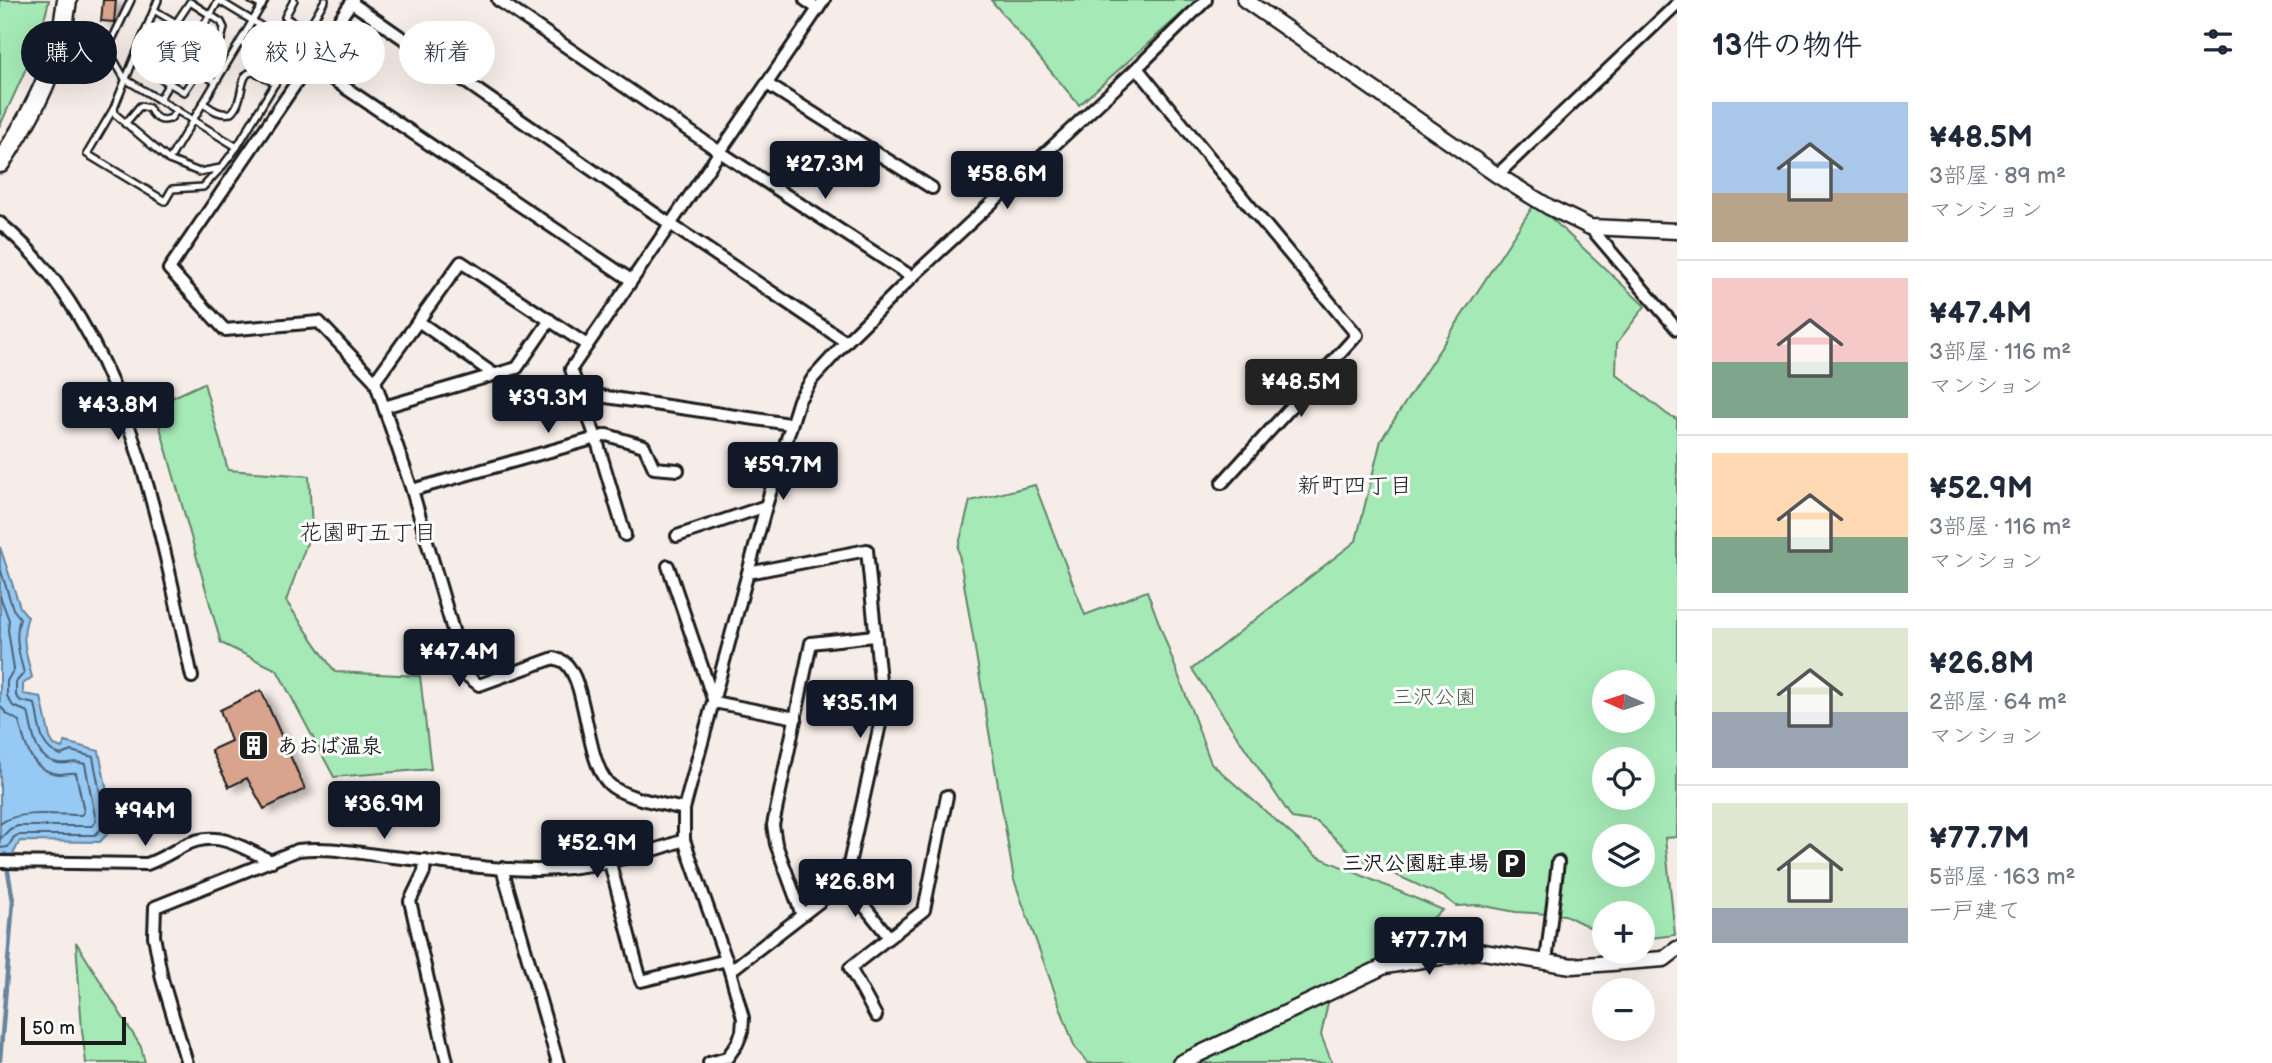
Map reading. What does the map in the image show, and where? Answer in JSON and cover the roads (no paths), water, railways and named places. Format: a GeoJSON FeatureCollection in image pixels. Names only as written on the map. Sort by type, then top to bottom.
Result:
{"type":"FeatureCollection","features":[{"type":"Feature","properties":{"kind":"main road"},"geometry":{"type":"LineString","coordinates":[[0,163],[27,123],[49,77],[67,0]]}},
{"type":"Feature","properties":{"kind":"street"},"geometry":{"type":"LineString","coordinates":[[498,0],[720,152],[912,277]]}},
{"type":"Feature","properties":{"kind":"street"},"geometry":{"type":"LineString","coordinates":[[625,536],[596,438],[571,369],[821,5],[805,0]]}},
{"type":"Feature","properties":{"kind":"street"},"geometry":{"type":"LineString","coordinates":[[709,1063],[728,1060],[742,1032],[743,1018],[728,965],[684,840],[684,810],[766,506],[799,400],[813,379],[846,342],[912,277],[1137,68],[1206,0]]}},
{"type":"Feature","properties":{"kind":"street"},"geometry":{"type":"LineString","coordinates":[[1245,0],[1497,175],[1549,207],[1590,227],[1677,232]]}},
{"type":"Feature","properties":{"kind":"street"},"geometry":{"type":"LineString","coordinates":[[339,21],[353,1],[670,224],[846,342]]}},
{"type":"Feature","properties":{"kind":"street"},"geometry":{"type":"LineString","coordinates":[[1497,175],[1677,4]]}},
{"type":"Feature","properties":{"kind":"street"},"geometry":{"type":"LineString","coordinates":[[1137,68],[1357,334],[1222,483]]}},
{"type":"Feature","properties":{"kind":"street"},"geometry":{"type":"LineString","coordinates":[[296,84],[169,269],[225,330],[319,322],[375,381],[412,490],[466,675],[479,685],[554,658],[565,663],[574,677],[597,763],[607,782],[618,791],[684,810]]}},
{"type":"Feature","properties":{"kind":"street"},"geometry":{"type":"LineString","coordinates":[[340,84],[631,281]]}},
{"type":"Feature","properties":{"kind":"street"},"geometry":{"type":"LineString","coordinates":[[767,84],[932,188]]}},
{"type":"Feature","properties":{"kind":"street"},"geometry":{"type":"LineString","coordinates":[[0,223],[23,242],[64,293],[111,381],[133,436],[155,509],[192,677]]}},
{"type":"Feature","properties":{"kind":"street"},"geometry":{"type":"LineString","coordinates":[[1590,227],[1677,329]]}},
{"type":"Feature","properties":{"kind":"street"},"geometry":{"type":"LineString","coordinates":[[375,381],[461,262],[587,345]]}},
{"type":"Feature","properties":{"kind":"street"},"geometry":{"type":"LineString","coordinates":[[384,407],[517,369],[550,320]]}},
{"type":"Feature","properties":{"kind":"street"},"geometry":{"type":"LineString","coordinates":[[418,321],[495,375]]}},
{"type":"Feature","properties":{"kind":"street"},"geometry":{"type":"LineString","coordinates":[[579,393],[790,424]]}},
{"type":"Feature","properties":{"kind":"street"},"geometry":{"type":"LineString","coordinates":[[412,490],[607,435],[645,446],[654,468],[678,470]]}},
{"type":"Feature","properties":{"kind":"street"},"geometry":{"type":"LineString","coordinates":[[677,536],[766,506]]}},
{"type":"Feature","properties":{"kind":"street"},"geometry":{"type":"LineString","coordinates":[[610,863],[641,981],[728,965],[802,915],[845,881],[883,711],[867,550],[748,573]]}},
{"type":"Feature","properties":{"kind":"street"},"geometry":{"type":"LineString","coordinates":[[668,566],[714,702]]}},
{"type":"Feature","properties":{"kind":"street"},"geometry":{"type":"LineString","coordinates":[[802,915],[776,844],[774,825],[811,643],[874,636]]}},
{"type":"Feature","properties":{"kind":"street"},"geometry":{"type":"LineString","coordinates":[[714,702],[796,718]]}},
{"type":"Feature","properties":{"kind":"street"},"geometry":{"type":"LineString","coordinates":[[876,1016],[850,968],[924,910],[947,796]]}},
{"type":"Feature","properties":{"kind":"street"},"geometry":{"type":"LineString","coordinates":[[0,862],[147,864],[204,838],[223,839],[272,861]]}},
{"type":"Feature","properties":{"kind":"street"},"geometry":{"type":"LineString","coordinates":[[187,1063],[162,979],[154,936],[155,907],[298,850],[319,848],[538,870],[610,863],[684,840]]}},
{"type":"Feature","properties":{"kind":"street"},"geometry":{"type":"LineString","coordinates":[[425,860],[424,872],[410,901],[447,1062]]}},
{"type":"Feature","properties":{"kind":"street"},"geometry":{"type":"LineString","coordinates":[[1546,962],[1559,862]]}},
{"type":"Feature","properties":{"kind":"street"},"geometry":{"type":"LineString","coordinates":[[502,868],[558,1063]]}},
{"type":"Feature","properties":{"kind":"street"},"geometry":{"type":"LineString","coordinates":[[845,881],[889,937]]}},
{"type":"Feature","properties":{"kind":"street"},"geometry":{"type":"LineString","coordinates":[[1180,1063],[1385,966],[1477,951],[1572,966],[1664,959],[1677,949]]}},
{"type":"Feature","properties":{"kind":"lane"},"geometry":{"type":"LineString","coordinates":[[131,0],[109,46],[111,55],[125,79],[237,147]]}},
{"type":"Feature","properties":{"kind":"lane"},"geometry":{"type":"LineString","coordinates":[[150,21],[158,0]]}},
{"type":"Feature","properties":{"kind":"lane"},"geometry":{"type":"LineString","coordinates":[[206,21],[218,0],[253,21],[263,3],[251,0]]}},
{"type":"Feature","properties":{"kind":"lane"},"geometry":{"type":"LineString","coordinates":[[291,21],[285,17],[294,0]]}},
{"type":"Feature","properties":{"kind":"lane"},"geometry":{"type":"LineString","coordinates":[[313,21],[325,0]]}},
{"type":"Feature","properties":{"kind":"lane"},"geometry":{"type":"LineString","coordinates":[[154,10],[176,23],[190,2],[219,21]]}},
{"type":"Feature","properties":{"kind":"lane"},"geometry":{"type":"LineString","coordinates":[[227,63],[240,42]]}},
{"type":"Feature","properties":{"kind":"lane"},"geometry":{"type":"LineString","coordinates":[[131,65],[114,108],[87,154],[165,201],[172,189],[203,187],[237,147],[275,84]]}},
{"type":"Feature","properties":{"kind":"lane"},"geometry":{"type":"LineString","coordinates":[[203,103],[215,112],[231,113],[240,102],[241,83]]}},
{"type":"Feature","properties":{"kind":"lane"},"geometry":{"type":"LineString","coordinates":[[159,100],[169,84],[184,92],[189,84]]}},
{"type":"Feature","properties":{"kind":"lane"},"geometry":{"type":"LineString","coordinates":[[169,160],[215,84]]}},
{"type":"Feature","properties":{"kind":"lane"},"geometry":{"type":"LineString","coordinates":[[125,124],[141,106],[149,108],[155,118],[166,121],[177,110]]}},
{"type":"Feature","properties":{"kind":"lane"},"geometry":{"type":"LineString","coordinates":[[114,108],[115,114],[125,124],[169,160],[199,172],[220,168]]}},
{"type":"Feature","properties":{"kind":"water"},"geometry":{"type":"Polygon","coordinates":[[[0,547],[20,607],[28,617],[24,640],[32,677],[23,684],[23,694],[41,697],[54,745],[62,748],[65,742],[99,751],[114,827],[100,842],[20,841],[13,854],[0,855],[0,547]]]}},
{"type":"Feature","properties":{"kind":"waterway"},"geometry":{"type":"LineString","coordinates":[[0,1060],[13,901],[5,854]]}},
{"type":"Feature","properties":{"kind":"place","name":"あおば温泉"},"geometry":{"type":"Point","coordinates":[254,746]}},
{"type":"Feature","properties":{"kind":"place","name":"三沢公園駐車場"},"geometry":{"type":"Point","coordinates":[1512,863]}},
{"type":"Feature","properties":{"kind":"district","name":"新町四丁目"},"geometry":{"type":"Point","coordinates":[1355,486]}},
{"type":"Feature","properties":{"kind":"district","name":"花園町五丁目"},"geometry":{"type":"Point","coordinates":[368,533]}},
{"type":"Feature","properties":{"kind":"park label","name":"三沢公園"},"geometry":{"type":"Point","coordinates":[1434,697]}}]}
